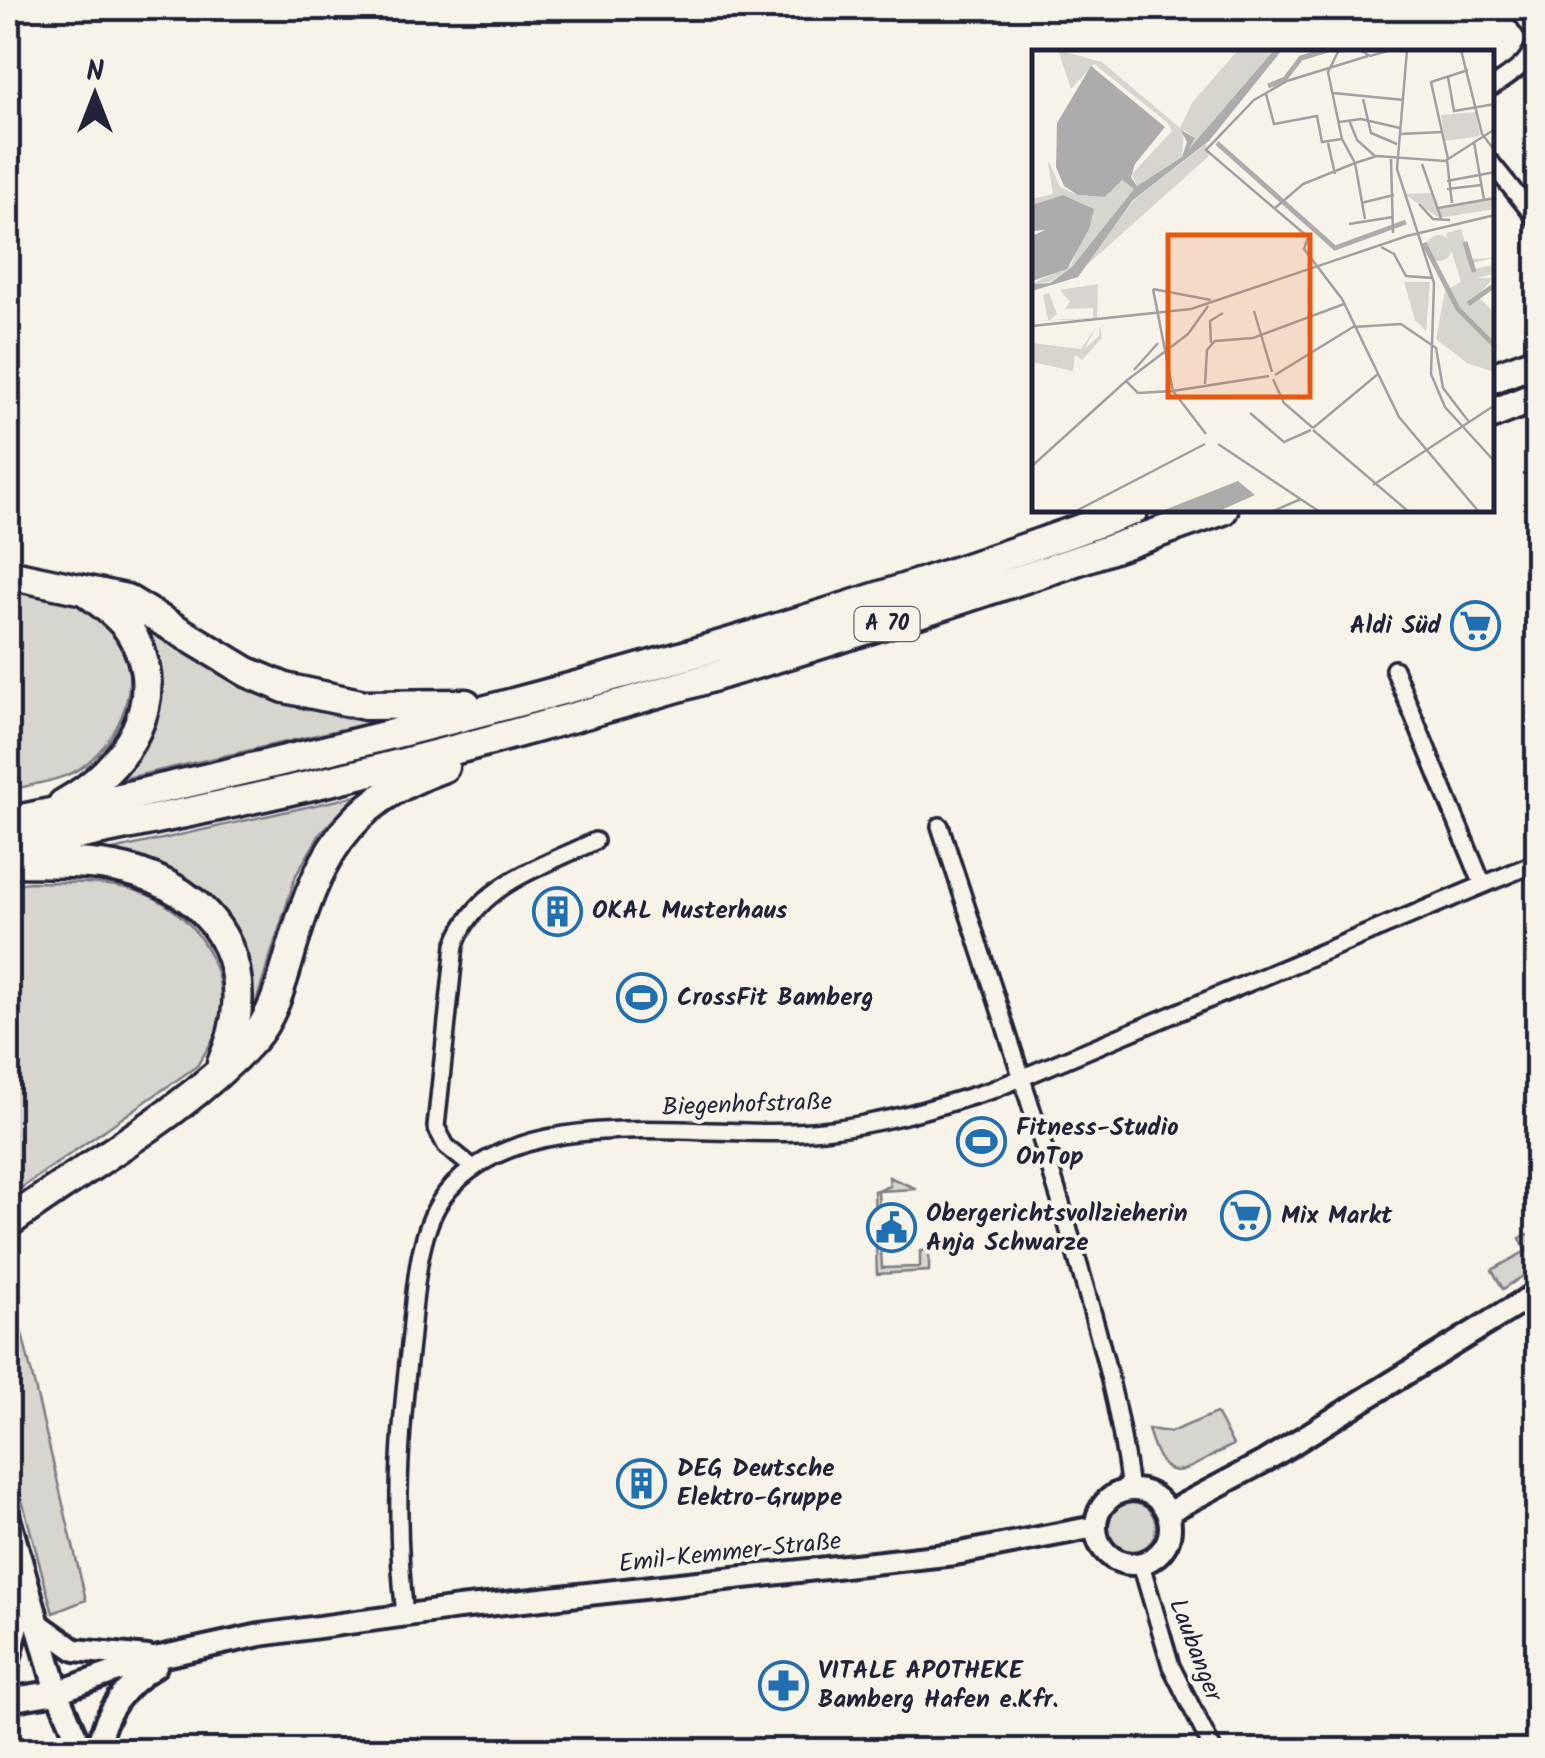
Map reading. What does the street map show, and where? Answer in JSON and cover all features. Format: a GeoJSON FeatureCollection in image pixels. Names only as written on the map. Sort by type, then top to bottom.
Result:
{"type":"FeatureCollection","features":[{"type":"Feature","properties":{"kind":"highway"},"geometry":{"type":"LineString","coordinates":[[1495,377],[1538,361]]}},
{"type":"Feature","properties":{"kind":"highway"},"geometry":{"type":"LineString","coordinates":[[1495,413],[1538,396]]}},
{"type":"Feature","properties":{"kind":"highway","name":"A 70"},"geometry":{"type":"LineString","coordinates":[[8,850],[250,800],[539,712],[1127,512]]}},
{"type":"Feature","properties":{"kind":"highway","name":"A 70"},"geometry":{"type":"LineString","coordinates":[[8,822],[778,659],[1217,512]]}},
{"type":"Feature","properties":{"kind":"highway"},"geometry":{"type":"LineString","coordinates":[[8,574],[126,599],[247,672],[322,699],[415,708],[539,712]]}},
{"type":"Feature","properties":{"kind":"highway"},"geometry":{"type":"LineString","coordinates":[[45,814],[88,790],[111,770],[129,748],[144,712],[146,685],[134,641],[120,618],[78,586]]}},
{"type":"Feature","properties":{"kind":"highway"},"geometry":{"type":"LineString","coordinates":[[8,1223],[217,1073],[255,1037],[271,1009],[316,875],[329,849],[357,815],[539,712]]}},
{"type":"Feature","properties":{"kind":"highway"},"geometry":{"type":"LineString","coordinates":[[8,862],[102,866],[136,872],[195,903],[226,942],[237,971],[237,1020],[217,1073]]}},
{"type":"Feature","properties":{"kind":"main road"},"geometry":{"type":"LineString","coordinates":[[8,1518],[57,1692],[8,1700]]}},
{"type":"Feature","properties":{"kind":"main road"},"geometry":{"type":"LineString","coordinates":[[8,1660],[26,1586]]}},
{"type":"Feature","properties":{"kind":"street"},"geometry":{"type":"LineString","coordinates":[[1495,85],[1526,64],[1537,36],[1518,8]]}},
{"type":"Feature","properties":{"kind":"street"},"geometry":{"type":"LineString","coordinates":[[1495,168],[1538,221]]}},
{"type":"Feature","properties":{"kind":"street"},"geometry":{"type":"LineString","coordinates":[[1394,669],[1482,883]]}},
{"type":"Feature","properties":{"kind":"street"},"geometry":{"type":"LineString","coordinates":[[940,826],[1022,1077],[1107,1362],[1130,1490]]}},
{"type":"Feature","properties":{"kind":"street"},"geometry":{"type":"LineString","coordinates":[[472,1167],[446,1146],[436,1127],[456,945],[462,928],[486,895],[596,841]]}},
{"type":"Feature","properties":{"kind":"street","name":"Biegenhofstraße"},"geometry":{"type":"LineString","coordinates":[[405,1615],[396,1497],[415,1301],[436,1212],[445,1194],[472,1167],[508,1146],[564,1134],[781,1132],[875,1122],[924,1112],[1022,1077],[1538,862]]}},
{"type":"Feature","properties":{"kind":"street"},"geometry":{"type":"LineString","coordinates":[[1167,1513],[1266,1461],[1538,1292]]}},
{"type":"Feature","properties":{"kind":"street"},"geometry":{"type":"LineString","coordinates":[[1130,1490],[1153,1496],[1167,1513],[1168,1540],[1154,1558],[1141,1564],[1111,1558],[1099,1544],[1096,1527],[1106,1502],[1130,1490]]}},
{"type":"Feature","properties":{"kind":"street","name":"Emil-Kemmer-Straße"},"geometry":{"type":"LineString","coordinates":[[165,1656],[368,1620],[955,1554],[1096,1527]]}},
{"type":"Feature","properties":{"kind":"street","name":"Laubanger"},"geometry":{"type":"LineString","coordinates":[[1141,1564],[1161,1639],[1213,1750]]}},
{"type":"Feature","properties":{"kind":"street"},"geometry":{"type":"LineString","coordinates":[[36,1622],[75,1650],[165,1656]]}},
{"type":"Feature","properties":{"kind":"street"},"geometry":{"type":"LineString","coordinates":[[82,1750],[57,1692],[165,1656]]}},
{"type":"Feature","properties":{"kind":"street"},"geometry":{"type":"LineString","coordinates":[[97,1750],[102,1724],[118,1696],[165,1656]]}},
{"type":"Feature","properties":{"kind":"shaded area"},"geometry":{"type":"Polygon","coordinates":[[[8,588],[66,598],[97,614],[114,631],[129,672],[123,714],[99,752],[66,776],[8,791],[8,588]]]}},
{"type":"Feature","properties":{"kind":"shaded area"},"geometry":{"type":"Polygon","coordinates":[[[123,611],[392,718],[113,781],[149,721],[123,611]]]}},
{"type":"Feature","properties":{"kind":"shaded area"},"geometry":{"type":"Polygon","coordinates":[[[356,796],[320,834],[296,875],[251,1018],[241,948],[220,909],[186,880],[122,858],[112,850],[356,796]]]}},
{"type":"Feature","properties":{"kind":"shaded area"},"geometry":{"type":"Polygon","coordinates":[[[30,882],[118,886],[165,904],[182,917],[208,951],[221,991],[221,1012],[214,1037],[197,1066],[8,1197],[8,885],[30,882]]]}},
{"type":"Feature","properties":{"kind":"shaded area"},"geometry":{"type":"Polygon","coordinates":[[[889,1177],[917,1189],[878,1191],[882,1268],[920,1267],[920,1251],[929,1250],[929,1271],[877,1274],[874,1191],[890,1186],[889,1177]]]}},
{"type":"Feature","properties":{"kind":"shaded area"},"geometry":{"type":"Polygon","coordinates":[[[1527,1234],[1537,1237],[1537,1267],[1503,1289],[1492,1270],[1526,1251],[1520,1238],[1527,1234]]]}},
{"type":"Feature","properties":{"kind":"shaded area"},"geometry":{"type":"Polygon","coordinates":[[[8,1275],[86,1600],[53,1613],[8,1449],[8,1275]]]}},
{"type":"Feature","properties":{"kind":"shaded area"},"geometry":{"type":"Polygon","coordinates":[[[1216,1413],[1233,1445],[1179,1471],[1162,1463],[1148,1429],[1171,1432],[1216,1413]]]}},
{"type":"Feature","properties":{"kind":"shaded area"},"geometry":{"type":"Polygon","coordinates":[[[1132,1503],[1149,1510],[1156,1527],[1149,1544],[1132,1551],[1115,1544],[1108,1527],[1115,1510],[1132,1503]]]}},
{"type":"Feature","properties":{"kind":"place","name":"Aldi Süd"},"geometry":{"type":"Point","coordinates":[1476,626]}},
{"type":"Feature","properties":{"kind":"place","name":"OKAL Musterhaus"},"geometry":{"type":"Point","coordinates":[557,911]}},
{"type":"Feature","properties":{"kind":"place","name":"CrossFit Bamberg"},"geometry":{"type":"Point","coordinates":[642,998]}},
{"type":"Feature","properties":{"kind":"place","name":"Fitness-Studio OnTop"},"geometry":{"type":"Point","coordinates":[981,1142]}},
{"type":"Feature","properties":{"kind":"place","name":"Mix Markt"},"geometry":{"type":"Point","coordinates":[1246,1216]}},
{"type":"Feature","properties":{"kind":"place","name":"Obergerichtsvollzieherin Anja Schwarze"},"geometry":{"type":"Point","coordinates":[891,1228]}},
{"type":"Feature","properties":{"kind":"place","name":"DEG Deutsche Elektro-Gruppe"},"geometry":{"type":"Point","coordinates":[642,1483]}},
{"type":"Feature","properties":{"kind":"place","name":"VITALE APOTHEKE Bamberg Hafen e.Kfr."},"geometry":{"type":"Point","coordinates":[783,1685]}}]}
